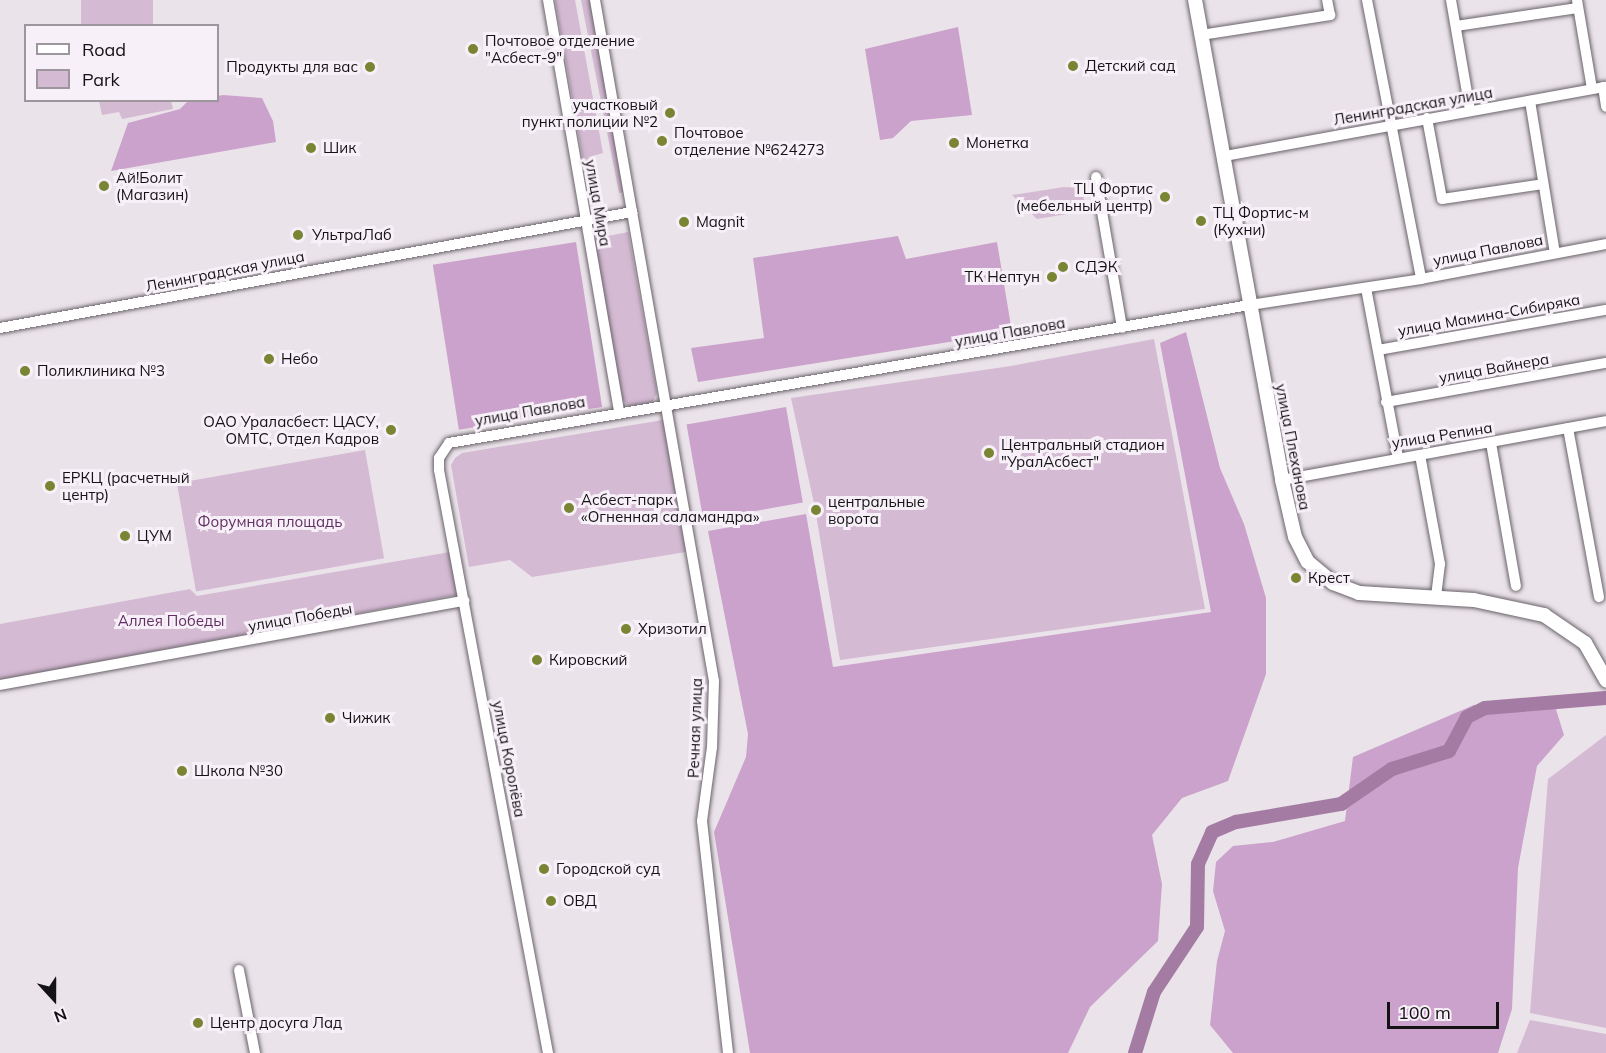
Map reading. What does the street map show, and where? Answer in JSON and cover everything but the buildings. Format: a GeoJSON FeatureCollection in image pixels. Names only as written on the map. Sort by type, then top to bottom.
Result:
{"type":"FeatureCollection","features":[{"type":"Feature","properties":{"kind":"main road","name":"улица Плеханова"},"geometry":{"type":"LineString","coordinates":[[1195,0],[1282,480],[1295,537],[1318,573],[1359,593],[1510,605],[1558,622],[1585,643],[1606,680]]}},
{"type":"Feature","properties":{"kind":"street","name":"улица Мира"},"geometry":{"type":"LineString","coordinates":[[548,0],[620,412]]}},
{"type":"Feature","properties":{"kind":"street"},"geometry":{"type":"LineString","coordinates":[[595,0],[666,406]]}},
{"type":"Feature","properties":{"kind":"street"},"geometry":{"type":"LineString","coordinates":[[1201,35],[1330,15],[1327,0]]}},
{"type":"Feature","properties":{"kind":"street"},"geometry":{"type":"LineString","coordinates":[[1367,0],[1421,279]]}},
{"type":"Feature","properties":{"kind":"street"},"geometry":{"type":"LineString","coordinates":[[1451,0],[1470,110]]}},
{"type":"Feature","properties":{"kind":"street"},"geometry":{"type":"LineString","coordinates":[[1456,26],[1577,4],[1606,107]]}},
{"type":"Feature","properties":{"kind":"street","name":"Ленинградская улица"},"geometry":{"type":"LineString","coordinates":[[1225,156],[1600,88]]}},
{"type":"Feature","properties":{"kind":"street"},"geometry":{"type":"LineString","coordinates":[[1530,101],[1555,253]]}},
{"type":"Feature","properties":{"kind":"street"},"geometry":{"type":"LineString","coordinates":[[1427,118],[1442,199],[1543,184]]}},
{"type":"Feature","properties":{"kind":"street"},"geometry":{"type":"LineString","coordinates":[[1096,177],[1122,328]]}},
{"type":"Feature","properties":{"kind":"street","name":"Ленинградская улица"},"geometry":{"type":"LineString","coordinates":[[0,328],[632,212]]}},
{"type":"Feature","properties":{"kind":"street","name":"улица Павлова"},"geometry":{"type":"LineString","coordinates":[[439,470],[442,450],[460,438],[666,406],[1250,305],[1421,279],[1606,244]]}},
{"type":"Feature","properties":{"kind":"street"},"geometry":{"type":"LineString","coordinates":[[1366,288],[1398,457]]}},
{"type":"Feature","properties":{"kind":"street","name":"улица Мамина-Сибиряка"},"geometry":{"type":"LineString","coordinates":[[1378,350],[1606,310]]}},
{"type":"Feature","properties":{"kind":"street","name":"улица Вайнера"},"geometry":{"type":"LineString","coordinates":[[1386,402],[1606,363]]}},
{"type":"Feature","properties":{"kind":"street","name":"Речная улица"},"geometry":{"type":"LineString","coordinates":[[666,406],[714,681],[712,747],[702,821],[728,1053]]}},
{"type":"Feature","properties":{"kind":"street","name":"улица Репина"},"geometry":{"type":"LineString","coordinates":[[1282,480],[1398,457],[1606,421]]}},
{"type":"Feature","properties":{"kind":"street"},"geometry":{"type":"LineString","coordinates":[[1568,428],[1599,597]]}},
{"type":"Feature","properties":{"kind":"street"},"geometry":{"type":"LineString","coordinates":[[1491,442],[1516,586]]}},
{"type":"Feature","properties":{"kind":"street"},"geometry":{"type":"LineString","coordinates":[[1420,455],[1440,564],[1436,598]]}},
{"type":"Feature","properties":{"kind":"street","name":"улица Королёва"},"geometry":{"type":"LineString","coordinates":[[439,470],[548,1053]]}},
{"type":"Feature","properties":{"kind":"street","name":"улица Победы"},"geometry":{"type":"LineString","coordinates":[[0,685],[464,601]]}},
{"type":"Feature","properties":{"kind":"street"},"geometry":{"type":"LineString","coordinates":[[239,970],[255,1053]]}},
{"type":"Feature","properties":{"kind":"green space"},"geometry":{"type":"Polygon","coordinates":[[[81,0],[153,0],[153,24],[81,24],[81,0]]]}},
{"type":"Feature","properties":{"kind":"green space"},"geometry":{"type":"Polygon","coordinates":[[[555,0],[575,0],[603,153],[589,157],[595,198],[590,199],[555,0]]]}},
{"type":"Feature","properties":{"kind":"green space"},"geometry":{"type":"Polygon","coordinates":[[[581,0],[590,0],[626,192],[619,193],[581,0]]]}},
{"type":"Feature","properties":{"kind":"green space"},"geometry":{"type":"Polygon","coordinates":[[[99,102],[171,102],[173,109],[122,119],[119,112],[102,115],[99,102]]]}},
{"type":"Feature","properties":{"kind":"green space"},"geometry":{"type":"Polygon","coordinates":[[[1064,187],[1082,188],[1086,211],[1037,219],[1012,195],[1064,187]]]}},
{"type":"Feature","properties":{"kind":"green space"},"geometry":{"type":"Polygon","coordinates":[[[628,232],[657,393],[652,403],[631,408],[622,399],[593,239],[628,232]]]}},
{"type":"Feature","properties":{"kind":"green space","name":"Центральный стадион \"УралАсбест\""},"geometry":{"type":"Polygon","coordinates":[[[1154,339],[1205,609],[840,660],[815,508],[791,398],[1011,366],[1154,339]]]}},
{"type":"Feature","properties":{"kind":"green space","name":"Асбест-парк «Огненная саламандра»"},"geometry":{"type":"Polygon","coordinates":[[[663,420],[686,552],[532,577],[510,560],[469,567],[451,465],[455,458],[462,453],[663,420]]]}},
{"type":"Feature","properties":{"kind":"green space","name":"Форумная площадь"},"geometry":{"type":"Polygon","coordinates":[[[365,450],[384,558],[196,591],[177,483],[365,450]]]}},
{"type":"Feature","properties":{"kind":"green space","name":"Аллея Победы"},"geometry":{"type":"Polygon","coordinates":[[[450,552],[457,595],[0,680],[0,624],[190,589],[197,596],[450,552]]]}},
{"type":"Feature","properties":{"kind":"green space"},"geometry":{"type":"Polygon","coordinates":[[[1606,735],[1606,1028],[1530,1013],[1548,779],[1606,735]]]}},
{"type":"Feature","properties":{"kind":"green space"},"geometry":{"type":"Polygon","coordinates":[[[1530,1020],[1606,1034],[1606,1053],[1517,1053],[1530,1020]]]}},
{"type":"Feature","properties":{"kind":"shaded area"},"geometry":{"type":"Polygon","coordinates":[[[958,27],[972,115],[911,121],[893,138],[880,140],[865,49],[958,27]]]}},
{"type":"Feature","properties":{"kind":"shaded area"},"geometry":{"type":"Polygon","coordinates":[[[219,96],[262,98],[273,121],[276,142],[111,171],[128,123],[180,109],[187,102],[219,102],[219,96]]]}},
{"type":"Feature","properties":{"kind":"shaded area"},"geometry":{"type":"Polygon","coordinates":[[[898,236],[906,259],[997,242],[1012,332],[698,382],[691,348],[764,338],[753,258],[898,236]]]}},
{"type":"Feature","properties":{"kind":"shaded area"},"geometry":{"type":"Polygon","coordinates":[[[576,242],[602,407],[459,430],[433,265],[576,242]]]}},
{"type":"Feature","properties":{"kind":"shaded area"},"geometry":{"type":"Polygon","coordinates":[[[1186,332],[1220,468],[1244,524],[1266,598],[1266,674],[1228,781],[1182,798],[1152,835],[1162,884],[1158,941],[1090,1007],[1068,1053],[750,1053],[714,832],[746,757],[748,734],[708,531],[806,514],[833,667],[1211,612],[1160,343],[1186,332]]]}},
{"type":"Feature","properties":{"kind":"shaded area"},"geometry":{"type":"Polygon","coordinates":[[[786,407],[803,503],[703,520],[687,425],[786,407]]]}},
{"type":"Feature","properties":{"kind":"shaded area"},"geometry":{"type":"Polygon","coordinates":[[[1554,703],[1564,735],[1537,766],[1518,868],[1512,1009],[1498,1053],[1233,1053],[1210,1025],[1217,961],[1225,931],[1213,891],[1216,862],[1233,846],[1273,842],[1345,821],[1353,757],[1474,705],[1554,703]]]}},
{"type":"Feature","properties":{"kind":"waterway"},"geometry":{"type":"LineString","coordinates":[[1135,1053],[1154,992],[1197,927],[1198,864],[1212,832],[1236,822],[1341,804],[1392,769],[1449,751],[1467,717],[1485,708],[1606,698]]}},
{"type":"Feature","properties":{"kind":"place","name":"Почтовое отделение \"Асбест-9\""},"geometry":{"type":"Point","coordinates":[473,49]}},
{"type":"Feature","properties":{"kind":"place","name":"Детский сад"},"geometry":{"type":"Point","coordinates":[1073,66]}},
{"type":"Feature","properties":{"kind":"place","name":"Продукты для вас"},"geometry":{"type":"Point","coordinates":[370,67]}},
{"type":"Feature","properties":{"kind":"place","name":"участковый пункт полиции №2"},"geometry":{"type":"Point","coordinates":[670,113]}},
{"type":"Feature","properties":{"kind":"place","name":"Почтовое отделение №624273"},"geometry":{"type":"Point","coordinates":[662,141]}},
{"type":"Feature","properties":{"kind":"place","name":"Монетка"},"geometry":{"type":"Point","coordinates":[954,143]}},
{"type":"Feature","properties":{"kind":"place","name":"Шик"},"geometry":{"type":"Point","coordinates":[311,148]}},
{"type":"Feature","properties":{"kind":"place","name":"Ай!Болит (Магазин)"},"geometry":{"type":"Point","coordinates":[104,186]}},
{"type":"Feature","properties":{"kind":"place","name":"ТЦ Фортис (мебельный центр)"},"geometry":{"type":"Point","coordinates":[1165,197]}},
{"type":"Feature","properties":{"kind":"place","name":"ТЦ Фортис-м (Кухни)"},"geometry":{"type":"Point","coordinates":[1201,221]}},
{"type":"Feature","properties":{"kind":"place","name":"Magnit"},"geometry":{"type":"Point","coordinates":[684,222]}},
{"type":"Feature","properties":{"kind":"place","name":"УльтраЛаб"},"geometry":{"type":"Point","coordinates":[298,235]}},
{"type":"Feature","properties":{"kind":"place","name":"СДЭК"},"geometry":{"type":"Point","coordinates":[1063,267]}},
{"type":"Feature","properties":{"kind":"place","name":"ТК Нептун"},"geometry":{"type":"Point","coordinates":[1052,277]}},
{"type":"Feature","properties":{"kind":"place","name":"Небо"},"geometry":{"type":"Point","coordinates":[269,359]}},
{"type":"Feature","properties":{"kind":"place","name":"Поликлиника №3"},"geometry":{"type":"Point","coordinates":[25,371]}},
{"type":"Feature","properties":{"kind":"place","name":"ОАО Ураласбест: ЦАСУ, ОМТС, Отдел Кадров"},"geometry":{"type":"Point","coordinates":[391,430]}},
{"type":"Feature","properties":{"kind":"place","name":"Центральный стадион \"УралАсбест\""},"geometry":{"type":"Point","coordinates":[989,453]}},
{"type":"Feature","properties":{"kind":"place","name":"ЕРКЦ (расчетный центр)"},"geometry":{"type":"Point","coordinates":[50,486]}},
{"type":"Feature","properties":{"kind":"place","name":"Асбест-парк «Огненная саламандра»"},"geometry":{"type":"Point","coordinates":[569,508]}},
{"type":"Feature","properties":{"kind":"place","name":"центральные ворота"},"geometry":{"type":"Point","coordinates":[816,510]}},
{"type":"Feature","properties":{"kind":"place","name":"ЦУМ"},"geometry":{"type":"Point","coordinates":[125,536]}},
{"type":"Feature","properties":{"kind":"place","name":"Крест"},"geometry":{"type":"Point","coordinates":[1296,578]}},
{"type":"Feature","properties":{"kind":"place","name":"Хризотил"},"geometry":{"type":"Point","coordinates":[626,629]}},
{"type":"Feature","properties":{"kind":"place","name":"Кировский"},"geometry":{"type":"Point","coordinates":[537,660]}},
{"type":"Feature","properties":{"kind":"place","name":"Чижик"},"geometry":{"type":"Point","coordinates":[330,718]}},
{"type":"Feature","properties":{"kind":"place","name":"Школа №30"},"geometry":{"type":"Point","coordinates":[182,771]}},
{"type":"Feature","properties":{"kind":"place","name":"Городской суд"},"geometry":{"type":"Point","coordinates":[544,869]}},
{"type":"Feature","properties":{"kind":"place","name":"ОВД"},"geometry":{"type":"Point","coordinates":[551,901]}},
{"type":"Feature","properties":{"kind":"place","name":"Центр досуга Лад"},"geometry":{"type":"Point","coordinates":[198,1023]}}]}
